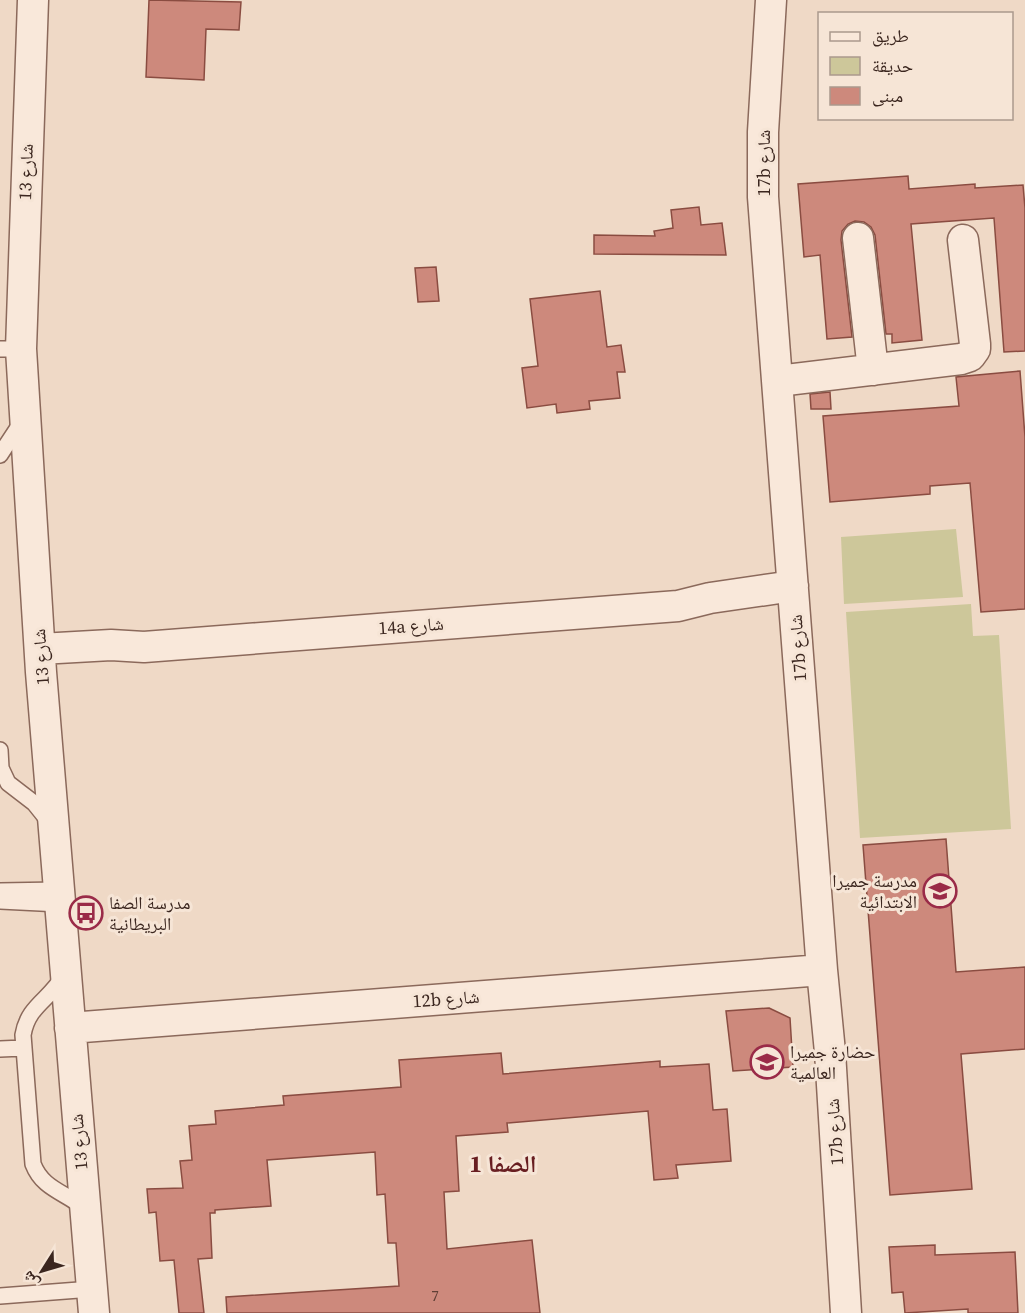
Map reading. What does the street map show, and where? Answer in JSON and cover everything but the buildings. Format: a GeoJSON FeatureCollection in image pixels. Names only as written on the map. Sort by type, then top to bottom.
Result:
{"type":"FeatureCollection","features":[{"type":"Feature","properties":{"kind":"street","name":"شارع 13"},"geometry":{"type":"LineString","coordinates":[[33,0],[12,233],[11,349],[25,412],[53,828],[93,1301]]}},
{"type":"Feature","properties":{"kind":"street","name":"17b شارع"},"geometry":{"type":"LineString","coordinates":[[771,0],[763,132],[763,197],[830,1052],[846,1304]]}},
{"type":"Feature","properties":{"kind":"street"},"geometry":{"type":"LineString","coordinates":[[858,238],[873,370]]}},
{"type":"Feature","properties":{"kind":"street"},"geometry":{"type":"LineString","coordinates":[[778,381],[966,358],[973,353],[975,344],[963,240]]}},
{"type":"Feature","properties":{"kind":"street","name":"14a شارع"},"geometry":{"type":"LineString","coordinates":[[41,661],[111,645],[144,647],[678,606],[710,598],[794,598]]}},
{"type":"Feature","properties":{"kind":"street","name":"12b شارع"},"geometry":{"type":"LineString","coordinates":[[70,1028],[822,970]]}},
{"type":"Feature","properties":{"kind":"lane"},"geometry":{"type":"LineString","coordinates":[[0,455],[18,430],[25,412]]}},
{"type":"Feature","properties":{"kind":"lane"},"geometry":{"type":"LineString","coordinates":[[0,750],[2,768],[8,783],[34,803],[53,828]]}},
{"type":"Feature","properties":{"kind":"lane"},"geometry":{"type":"LineString","coordinates":[[0,891],[59,897]]}},
{"type":"Feature","properties":{"kind":"lane"},"geometry":{"type":"LineString","coordinates":[[0,901],[59,897]]}},
{"type":"Feature","properties":{"kind":"lane"},"geometry":{"type":"LineString","coordinates":[[65,972],[58,985],[29,1013],[25,1023],[23,1048],[33,1164],[37,1175],[44,1183],[85,1209]]}},
{"type":"Feature","properties":{"kind":"lane"},"geometry":{"type":"LineString","coordinates":[[0,1049],[23,1048]]}},
{"type":"Feature","properties":{"kind":"lane"},"geometry":{"type":"LineString","coordinates":[[0,1296],[93,1301]]}},
{"type":"Feature","properties":{"kind":"green space"},"geometry":{"type":"Polygon","coordinates":[[[956,529],[963,597],[844,604],[841,537],[956,529]]]}},
{"type":"Feature","properties":{"kind":"green space"},"geometry":{"type":"Polygon","coordinates":[[[971,604],[973,636],[999,635],[1011,829],[860,838],[846,612],[971,604]]]}},
{"type":"Feature","properties":{"kind":"place","name":"مدرسة جميرا الابتدائية"},"geometry":{"type":"Point","coordinates":[940,891]}},
{"type":"Feature","properties":{"kind":"place","name":"مدرسة الصفا البريطانية"},"geometry":{"type":"Point","coordinates":[86,913]}},
{"type":"Feature","properties":{"kind":"place","name":"حضارة جميرا العالمية"},"geometry":{"type":"Point","coordinates":[767,1062]}},
{"type":"Feature","properties":{"kind":"district","name":"الصفا 1"},"geometry":{"type":"Point","coordinates":[503,1164]}}]}
